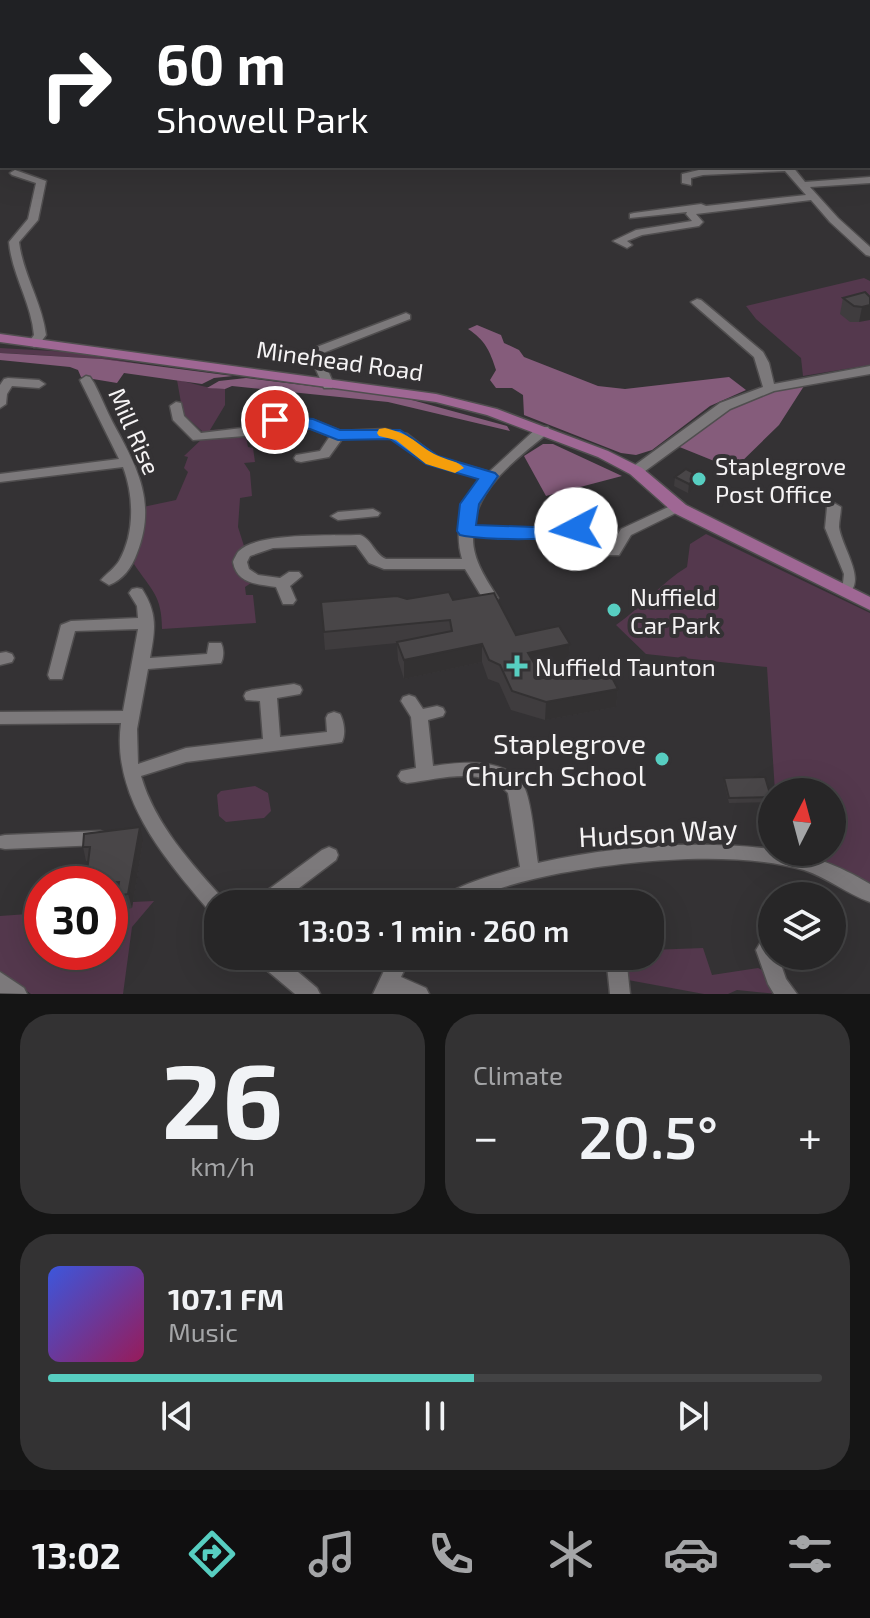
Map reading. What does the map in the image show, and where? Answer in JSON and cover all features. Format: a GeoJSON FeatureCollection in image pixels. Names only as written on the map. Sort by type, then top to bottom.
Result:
{"type":"FeatureCollection","features":[{"type":"Feature","properties":{"kind":"main road","name":"Minehead Road"},"geometry":{"type":"LineString","coordinates":[[0,340],[436,398],[543,430],[636,471],[677,507],[870,604]]}},
{"type":"Feature","properties":{"kind":"street"},"geometry":{"type":"LineString","coordinates":[[687,183],[686,176],[703,172],[770,168]]}},
{"type":"Feature","properties":{"kind":"street"},"geometry":{"type":"LineString","coordinates":[[788,168],[870,253]]}},
{"type":"Feature","properties":{"kind":"street"},"geometry":{"type":"LineString","coordinates":[[15,173],[34,176],[41,181],[33,220],[14,242],[18,269],[38,316],[40,335],[30,343]]}},
{"type":"Feature","properties":{"kind":"street"},"geometry":{"type":"LineString","coordinates":[[802,185],[870,180]]}},
{"type":"Feature","properties":{"kind":"street"},"geometry":{"type":"LineString","coordinates":[[634,216],[812,196]]}},
{"type":"Feature","properties":{"kind":"street"},"geometry":{"type":"LineString","coordinates":[[627,245],[618,241],[640,232],[695,224],[698,222],[691,214],[693,211],[812,196]]}},
{"type":"Feature","properties":{"kind":"street"},"geometry":{"type":"LineString","coordinates":[[697,302],[759,355],[765,381],[771,388]]}},
{"type":"Feature","properties":{"kind":"street"},"geometry":{"type":"LineString","coordinates":[[328,385],[318,365],[318,351],[406,317]]}},
{"type":"Feature","properties":{"kind":"street"},"geometry":{"type":"LineString","coordinates":[[636,471],[725,406],[771,388],[870,370]]}},
{"type":"Feature","properties":{"kind":"street"},"geometry":{"type":"LineString","coordinates":[[0,404],[4,381],[39,384]]}},
{"type":"Feature","properties":{"kind":"street","name":"Mill Rise"},"geometry":{"type":"LineString","coordinates":[[105,383],[88,383],[135,476],[140,496],[139,520],[122,571],[109,580]]}},
{"type":"Feature","properties":{"kind":"street"},"geometry":{"type":"LineString","coordinates":[[172,414],[198,437]]}},
{"type":"Feature","properties":{"kind":"street"},"geometry":{"type":"LineString","coordinates":[[185,449],[198,437],[245,432],[260,422],[275,420],[313,424],[338,435],[394,434],[432,460],[489,476]]}},
{"type":"Feature","properties":{"kind":"street"},"geometry":{"type":"LineString","coordinates":[[490,598],[469,564],[466,531],[470,504],[489,476],[543,430]]}},
{"type":"Feature","properties":{"kind":"street"},"geometry":{"type":"LineString","coordinates":[[301,458],[329,456],[338,435]]}},
{"type":"Feature","properties":{"kind":"street"},"geometry":{"type":"LineString","coordinates":[[0,482],[127,462]]}},
{"type":"Feature","properties":{"kind":"street"},"geometry":{"type":"LineString","coordinates":[[614,552],[626,532],[677,507]]}},
{"type":"Feature","properties":{"kind":"street"},"geometry":{"type":"LineString","coordinates":[[834,507],[832,528],[851,574],[851,584],[844,591]]}},
{"type":"Feature","properties":{"kind":"street"},"geometry":{"type":"LineString","coordinates":[[338,516],[373,513]]}},
{"type":"Feature","properties":{"kind":"street"},"geometry":{"type":"LineString","coordinates":[[355,515],[360,540],[374,560],[384,564],[469,564]]}},
{"type":"Feature","properties":{"kind":"street"},"geometry":{"type":"LineString","coordinates":[[466,531],[545,527],[576,529]]}},
{"type":"Feature","properties":{"kind":"street"},"geometry":{"type":"LineString","coordinates":[[288,600],[288,580],[247,576],[240,563],[243,555],[254,547],[277,542],[360,540]]}},
{"type":"Feature","properties":{"kind":"street"},"geometry":{"type":"LineString","coordinates":[[137,593],[145,606],[146,623],[130,717],[127,747],[131,773],[148,826],[204,891]]}},
{"type":"Feature","properties":{"kind":"street"},"geometry":{"type":"LineString","coordinates":[[52,669],[67,629],[71,626],[146,623]]}},
{"type":"Feature","properties":{"kind":"street"},"geometry":{"type":"LineString","coordinates":[[141,664],[215,658]]}},
{"type":"Feature","properties":{"kind":"street"},"geometry":{"type":"LineString","coordinates":[[272,745],[260,695],[294,690]]}},
{"type":"Feature","properties":{"kind":"street"},"geometry":{"type":"LineString","coordinates":[[422,710],[416,775],[479,769],[490,771],[512,783],[517,791],[530,872]]}},
{"type":"Feature","properties":{"kind":"street"},"geometry":{"type":"LineString","coordinates":[[0,718],[130,717]]}},
{"type":"Feature","properties":{"kind":"street"},"geometry":{"type":"LineString","coordinates":[[131,773],[186,755],[336,737],[334,718]]}},
{"type":"Feature","properties":{"kind":"street"},"geometry":{"type":"LineString","coordinates":[[5,842],[26,833],[122,835]]}},
{"type":"Feature","properties":{"kind":"street","name":"Hudson Way"},"geometry":{"type":"LineString","coordinates":[[472,890],[530,872],[632,857],[743,853],[781,857],[826,870],[870,894]]}},
{"type":"Feature","properties":{"kind":"street"},"geometry":{"type":"LineString","coordinates":[[283,890],[329,855]]}},
{"type":"Feature","properties":{"kind":"street"},"geometry":{"type":"LineString","coordinates":[[281,970],[310,994]]}},
{"type":"Feature","properties":{"kind":"street"},"geometry":{"type":"LineString","coordinates":[[619,970],[620,994]]}},
{"type":"Feature","properties":{"kind":"street"},"geometry":{"type":"LineString","coordinates":[[773,970],[778,984],[787,994]]}},
{"type":"Feature","properties":{"kind":"street"},"geometry":{"type":"LineString","coordinates":[[0,981],[17,994]]}},
{"type":"Feature","properties":{"kind":"street"},"geometry":{"type":"LineString","coordinates":[[386,987],[419,994]]}},
{"type":"Feature","properties":{"kind":"shaded area"},"geometry":{"type":"Polygon","coordinates":[[[864,278],[870,281],[870,365],[803,376],[801,358],[756,319],[746,306],[864,278]]]}},
{"type":"Feature","properties":{"kind":"shaded area"},"geometry":{"type":"Polygon","coordinates":[[[477,325],[501,335],[504,343],[519,350],[524,357],[598,386],[625,389],[729,377],[746,390],[710,406],[652,450],[636,455],[621,453],[524,415],[523,395],[512,388],[496,388],[490,380],[496,370],[491,357],[483,342],[468,329],[477,325]]]}},
{"type":"Feature","properties":{"kind":"shaded area"},"geometry":{"type":"Polygon","coordinates":[[[0,348],[69,352],[153,366],[102,359],[0,353],[0,348]]]}},
{"type":"Feature","properties":{"kind":"shaded area"},"geometry":{"type":"Polygon","coordinates":[[[0,353],[102,359],[233,376],[214,378],[202,384],[124,373],[117,383],[81,377],[78,370],[70,367],[0,360],[0,353]]]}},
{"type":"Feature","properties":{"kind":"shaded area"},"geometry":{"type":"Polygon","coordinates":[[[246,378],[401,397],[507,426],[510,431],[388,402],[232,386],[225,389],[207,388],[219,381],[246,378]]]}},
{"type":"Feature","properties":{"kind":"shaded area"},"geometry":{"type":"Polygon","coordinates":[[[177,380],[225,389],[225,405],[210,430],[244,428],[248,447],[253,448],[255,462],[244,463],[250,472],[252,496],[240,498],[238,527],[244,546],[234,558],[233,567],[251,583],[245,587],[246,595],[253,595],[256,623],[162,629],[158,600],[134,564],[143,507],[176,500],[188,472],[184,468],[188,457],[184,456],[203,438],[202,431],[183,414],[177,380]]]}},
{"type":"Feature","properties":{"kind":"shaded area"},"geometry":{"type":"Polygon","coordinates":[[[804,386],[779,425],[734,469],[677,446],[721,414],[751,398],[804,386]]]}},
{"type":"Feature","properties":{"kind":"shaded area"},"geometry":{"type":"Polygon","coordinates":[[[543,444],[553,444],[622,476],[546,496],[524,456],[543,444]]]}},
{"type":"Feature","properties":{"kind":"shaded area"},"geometry":{"type":"Polygon","coordinates":[[[706,534],[870,613],[870,884],[832,866],[846,866],[846,778],[774,778],[767,667],[646,654],[616,625],[687,567],[690,544],[706,534]]]}},
{"type":"Feature","properties":{"kind":"shaded area"},"geometry":{"type":"Polygon","coordinates":[[[255,786],[268,793],[271,811],[264,818],[226,822],[219,816],[217,795],[221,791],[255,786]]]}},
{"type":"Feature","properties":{"kind":"shaded area"},"geometry":{"type":"Polygon","coordinates":[[[154,901],[132,927],[128,957],[128,908],[133,902],[154,901]]]}},
{"type":"Feature","properties":{"kind":"shaded area"},"geometry":{"type":"Polygon","coordinates":[[[24,914],[24,970],[126,970],[123,994],[31,994],[0,971],[0,916],[24,914]]]}},
{"type":"Feature","properties":{"kind":"shaded area"},"geometry":{"type":"Polygon","coordinates":[[[703,948],[712,975],[758,968],[778,994],[737,990],[728,994],[704,994],[628,980],[627,970],[664,970],[664,949],[703,948]]]}},
{"type":"Feature","properties":{"kind":"building"},"geometry":{"type":"Polygon","coordinates":[[[865,292],[870,297],[870,305],[854,306],[843,298],[865,292]]]}},
{"type":"Feature","properties":{"kind":"building"},"geometry":{"type":"Polygon","coordinates":[[[686,469],[700,476],[689,484],[675,477],[686,469]]]}},
{"type":"Feature","properties":{"kind":"building"},"geometry":{"type":"Polygon","coordinates":[[[449,592],[453,600],[494,593],[516,635],[559,626],[570,644],[528,653],[543,678],[605,664],[618,689],[546,702],[512,691],[500,665],[489,660],[482,644],[404,660],[397,642],[452,631],[450,620],[324,632],[321,602],[397,596],[407,599],[449,592]]]}},
{"type":"Feature","properties":{"kind":"building"},"geometry":{"type":"Polygon","coordinates":[[[765,777],[765,778],[758,778],[758,797],[729,798],[724,778],[765,777]]]}},
{"type":"Feature","properties":{"kind":"building"},"geometry":{"type":"Polygon","coordinates":[[[140,827],[128,894],[128,866],[88,866],[90,847],[83,847],[84,834],[140,827]]]}},
{"type":"Feature","properties":{"kind":"slow traffic"},"geometry":{"type":"LineString","coordinates":[[385,433],[402,437],[420,453],[455,468]]}},
{"type":"Feature","properties":{"kind":"place","name":"Staplegrove Post Office"},"geometry":{"type":"Point","coordinates":[699,479]}},
{"type":"Feature","properties":{"kind":"place","name":"Nuffield Car Park"},"geometry":{"type":"Point","coordinates":[614,610]}},
{"type":"Feature","properties":{"kind":"place","name":"Nuffield Taunton"},"geometry":{"type":"Point","coordinates":[517,666]}},
{"type":"Feature","properties":{"kind":"place","name":"Staplegrove Church School"},"geometry":{"type":"Point","coordinates":[662,759]}},
{"type":"Feature","properties":{"kind":"route"},"geometry":{"type":"LineString","coordinates":[[275,420],[313,424],[338,435],[394,434],[432,460],[489,476],[470,504],[466,531],[533,533],[576,529]]}}]}
